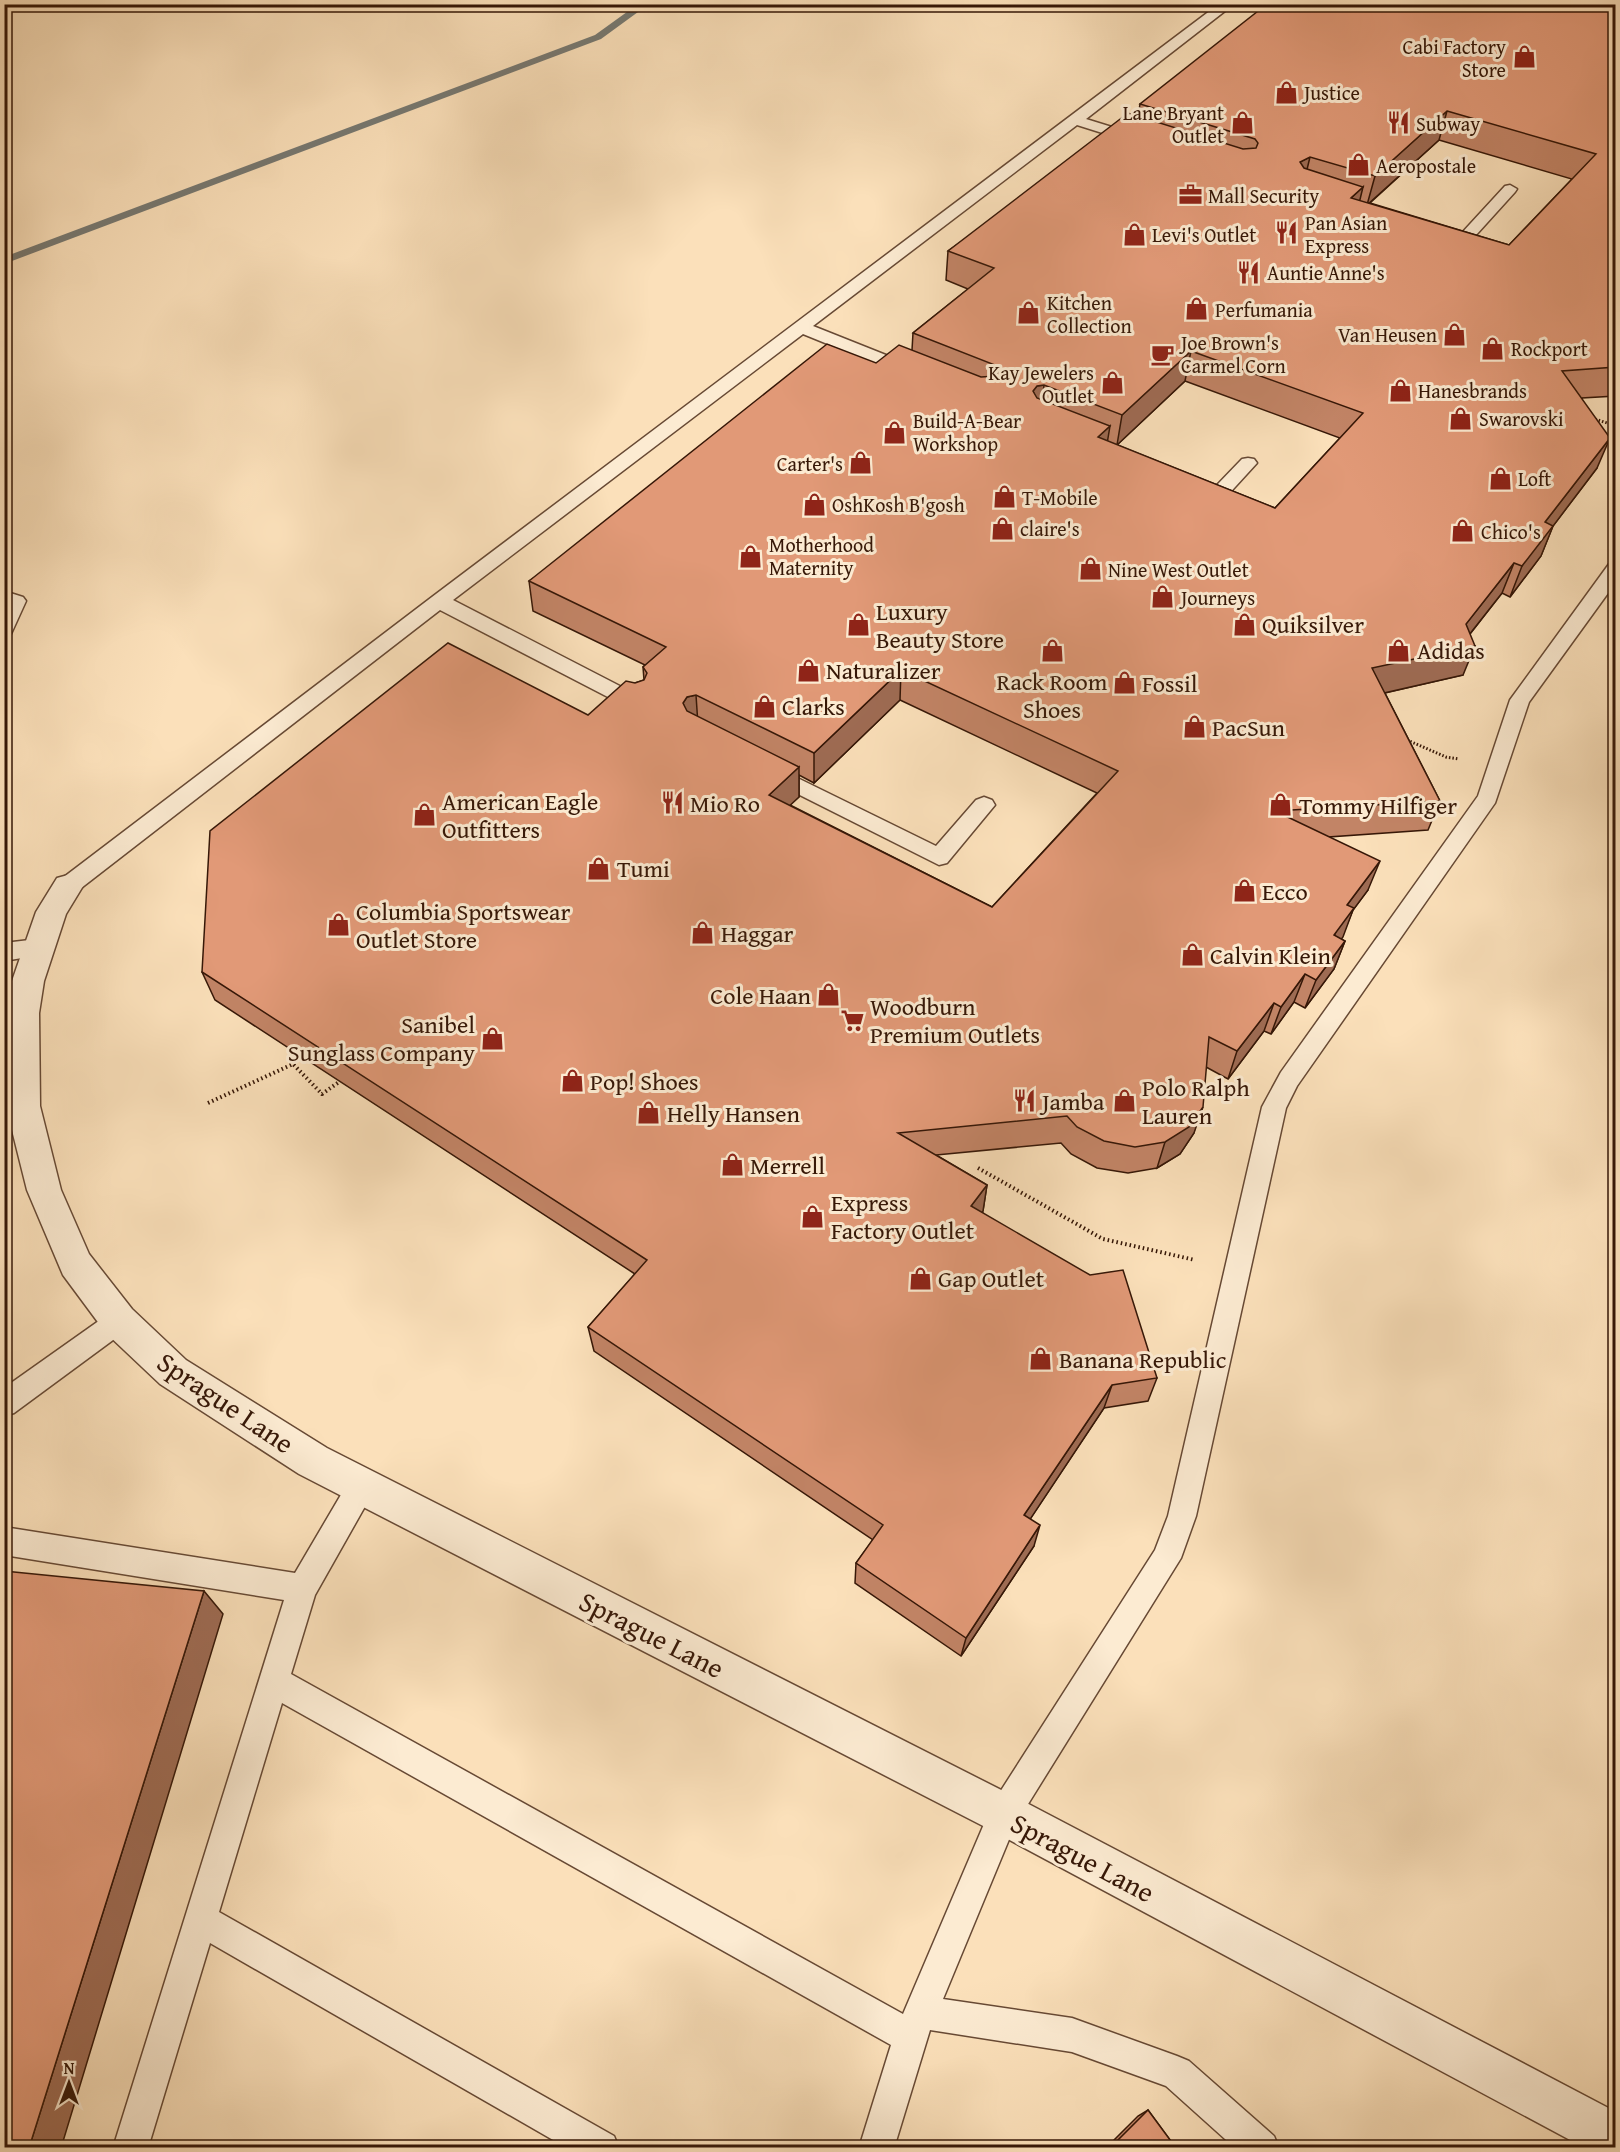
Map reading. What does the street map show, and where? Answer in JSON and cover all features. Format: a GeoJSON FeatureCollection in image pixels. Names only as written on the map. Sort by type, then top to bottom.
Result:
{"type":"FeatureCollection","features":[{"type":"Feature","properties":{"kind":"street","name":"Sprague Lane"},"geometry":{"type":"LineString","coordinates":[[68,886],[21,950],[28,981],[23,1013],[23,1106],[44,1190],[76,1264],[119,1321],[173,1372],[313,1461],[1004,1815],[1616,2138]]}},
{"type":"Feature","properties":{"kind":"lane"},"geometry":{"type":"LineString","coordinates":[[68,886],[439,601],[1228,4]]}},
{"type":"Feature","properties":{"kind":"lane"},"geometry":{"type":"LineString","coordinates":[[1075,120],[1154,145]]}},
{"type":"Feature","properties":{"kind":"lane"},"geometry":{"type":"LineString","coordinates":[[1428,231],[1462,242],[1510,189]]}},
{"type":"Feature","properties":{"kind":"lane"},"geometry":{"type":"LineString","coordinates":[[800,327],[931,379]]}},
{"type":"Feature","properties":{"kind":"lane"},"geometry":{"type":"LineString","coordinates":[[1175,476],[1219,494],[1248,463]]}},
{"type":"Feature","properties":{"kind":"lane"},"geometry":{"type":"LineString","coordinates":[[876,2148],[915,2024],[1004,1815],[1167,1558],[1182,1516],[1274,1107],[1289,1079],[1488,798],[1500,764],[1509,724],[1520,700],[1616,568]]}},
{"type":"Feature","properties":{"kind":"lane"},"geometry":{"type":"LineString","coordinates":[[4,597],[16,601],[4,629]]}},
{"type":"Feature","properties":{"kind":"lane"},"geometry":{"type":"LineString","coordinates":[[439,601],[638,704]]}},
{"type":"Feature","properties":{"kind":"lane"},"geometry":{"type":"LineString","coordinates":[[755,763],[939,857],[984,805]]}},
{"type":"Feature","properties":{"kind":"lane"},"geometry":{"type":"LineString","coordinates":[[4,1404],[119,1321]]}},
{"type":"Feature","properties":{"kind":"lane"},"geometry":{"type":"LineString","coordinates":[[130,2148],[302,1588],[362,1485]]}},
{"type":"Feature","properties":{"kind":"lane"},"geometry":{"type":"LineString","coordinates":[[4,1542],[302,1588]]}},
{"type":"Feature","properties":{"kind":"lane"},"geometry":{"type":"LineString","coordinates":[[273,1681],[915,2024],[1071,2035],[1177,2073],[1263,2148]]}},
{"type":"Feature","properties":{"kind":"lane"},"geometry":{"type":"LineString","coordinates":[[200,1919],[602,2148]]}},
{"type":"Feature","properties":{"kind":"path"},"geometry":{"type":"LineString","coordinates":[[1582,414],[1616,426]]}},
{"type":"Feature","properties":{"kind":"path"},"geometry":{"type":"LineString","coordinates":[[1402,738],[1446,757],[1500,764]]}},
{"type":"Feature","properties":{"kind":"path"},"geometry":{"type":"LineString","coordinates":[[208,1103],[293,1064],[322,1094],[339,1082]]}},
{"type":"Feature","properties":{"kind":"path"},"geometry":{"type":"LineString","coordinates":[[978,1168],[1103,1239],[1237,1270]]}},
{"type":"Feature","properties":{"kind":"building"},"geometry":{"type":"Polygon","coordinates":[[[1267,4],[1616,4],[1616,367],[1562,371],[1610,438],[1545,522],[1553,526],[1522,566],[1514,563],[1466,624],[1475,646],[1372,668],[1440,801],[1275,811],[1380,861],[1347,905],[1354,908],[1334,935],[1345,941],[1316,980],[1305,974],[1281,1007],[1274,1003],[1237,1051],[1209,1037],[1203,1107],[1189,1127],[1165,1142],[1135,1147],[1104,1141],[1077,1127],[1067,1116],[898,1133],[987,1185],[971,1206],[1090,1275],[1123,1270],[1157,1378],[1112,1385],[1024,1515],[1040,1525],[966,1638],[856,1563],[883,1525],[588,1327],[647,1260],[202,972],[210,831],[448,643],[588,715],[626,681],[635,683],[644,680],[647,673],[643,667],[666,647],[529,581],[827,344],[876,363],[899,345],[981,377],[996,376],[999,371],[995,365],[913,333],[994,268],[948,251],[1128,113],[1243,149],[1256,148],[1258,143],[1255,139],[1140,104],[1267,4]],[[1447,111],[1375,176],[1310,157],[1300,162],[1304,168],[1363,187],[1351,198],[1509,245],[1596,154],[1447,111]],[[1191,351],[1122,415],[1044,385],[1037,386],[1033,391],[1037,398],[1110,426],[1098,437],[1275,508],[1363,413],[1191,351]],[[901,670],[814,753],[696,695],[687,697],[683,703],[687,711],[799,767],[769,795],[992,907],[1118,771],[901,670]]]}},
{"type":"Feature","properties":{"kind":"building"},"geometry":{"type":"Polygon","coordinates":[[[4,1571],[204,1591],[29,2148],[4,2148],[4,1571]]]}},
{"type":"Feature","properties":{"kind":"building"},"geometry":{"type":"Polygon","coordinates":[[[1148,2110],[1176,2148],[1110,2148],[1148,2110]]]}},
{"type":"Feature","properties":{"kind":"waterway"},"geometry":{"type":"LineString","coordinates":[[4,261],[598,37],[645,4]]}},
{"type":"Feature","properties":{"kind":"place","name":"Cabi Factory Store"},"geometry":{"type":"Point","coordinates":[1524,57]}},
{"type":"Feature","properties":{"kind":"place","name":"Justice"},"geometry":{"type":"Point","coordinates":[1286,92]}},
{"type":"Feature","properties":{"kind":"place","name":"Lane Bryant Outlet"},"geometry":{"type":"Point","coordinates":[1242,123]}},
{"type":"Feature","properties":{"kind":"place","name":"Subway"},"geometry":{"type":"Point","coordinates":[1398,123]}},
{"type":"Feature","properties":{"kind":"place","name":"Aeropostale"},"geometry":{"type":"Point","coordinates":[1358,165]}},
{"type":"Feature","properties":{"kind":"place","name":"Mall Security"},"geometry":{"type":"Point","coordinates":[1190,195]}},
{"type":"Feature","properties":{"kind":"place","name":"Pan Asian Express"},"geometry":{"type":"Point","coordinates":[1287,233]}},
{"type":"Feature","properties":{"kind":"place","name":"Levi's Outlet"},"geometry":{"type":"Point","coordinates":[1134,234]}},
{"type":"Feature","properties":{"kind":"place","name":"Auntie Anne's"},"geometry":{"type":"Point","coordinates":[1249,272]}},
{"type":"Feature","properties":{"kind":"place","name":"Perfumania"},"geometry":{"type":"Point","coordinates":[1197,309]}},
{"type":"Feature","properties":{"kind":"place","name":"Kitchen Collection"},"geometry":{"type":"Point","coordinates":[1029,313]}},
{"type":"Feature","properties":{"kind":"place","name":"Van Heusen"},"geometry":{"type":"Point","coordinates":[1455,334]}},
{"type":"Feature","properties":{"kind":"place","name":"Rockport"},"geometry":{"type":"Point","coordinates":[1493,348]}},
{"type":"Feature","properties":{"kind":"place","name":"Joe Brown's Carmel Corn"},"geometry":{"type":"Point","coordinates":[1163,354]}},
{"type":"Feature","properties":{"kind":"place","name":"Kay Jewelers Outlet"},"geometry":{"type":"Point","coordinates":[1112,383]}},
{"type":"Feature","properties":{"kind":"place","name":"Hanesbrands"},"geometry":{"type":"Point","coordinates":[1400,390]}},
{"type":"Feature","properties":{"kind":"place","name":"Swarovski"},"geometry":{"type":"Point","coordinates":[1461,418]}},
{"type":"Feature","properties":{"kind":"place","name":"Build-A-Bear Workshop"},"geometry":{"type":"Point","coordinates":[895,432]}},
{"type":"Feature","properties":{"kind":"place","name":"Carter's"},"geometry":{"type":"Point","coordinates":[861,463]}},
{"type":"Feature","properties":{"kind":"place","name":"Loft"},"geometry":{"type":"Point","coordinates":[1500,478]}},
{"type":"Feature","properties":{"kind":"place","name":"T-Mobile"},"geometry":{"type":"Point","coordinates":[1004,497]}},
{"type":"Feature","properties":{"kind":"place","name":"OshKosh B'gosh"},"geometry":{"type":"Point","coordinates":[814,504]}},
{"type":"Feature","properties":{"kind":"place","name":"claire's"},"geometry":{"type":"Point","coordinates":[1002,528]}},
{"type":"Feature","properties":{"kind":"place","name":"Chico's"},"geometry":{"type":"Point","coordinates":[1463,531]}},
{"type":"Feature","properties":{"kind":"place","name":"Motherhood Maternity"},"geometry":{"type":"Point","coordinates":[751,556]}},
{"type":"Feature","properties":{"kind":"place","name":"Nine West Outlet"},"geometry":{"type":"Point","coordinates":[1090,569]}},
{"type":"Feature","properties":{"kind":"place","name":"Journeys"},"geometry":{"type":"Point","coordinates":[1163,597]}},
{"type":"Feature","properties":{"kind":"place","name":"Quiksilver"},"geometry":{"type":"Point","coordinates":[1244,624]}},
{"type":"Feature","properties":{"kind":"place","name":"Luxury Beauty Store"},"geometry":{"type":"Point","coordinates":[858,625]}},
{"type":"Feature","properties":{"kind":"place","name":"Adidas"},"geometry":{"type":"Point","coordinates":[1399,650]}},
{"type":"Feature","properties":{"kind":"place","name":"Rack Room Shoes"},"geometry":{"type":"Point","coordinates":[1052,651]}},
{"type":"Feature","properties":{"kind":"place","name":"Naturalizer"},"geometry":{"type":"Point","coordinates":[808,670]}},
{"type":"Feature","properties":{"kind":"place","name":"Fossil"},"geometry":{"type":"Point","coordinates":[1124,683]}},
{"type":"Feature","properties":{"kind":"place","name":"Clarks"},"geometry":{"type":"Point","coordinates":[764,706]}},
{"type":"Feature","properties":{"kind":"place","name":"PacSun"},"geometry":{"type":"Point","coordinates":[1194,727]}},
{"type":"Feature","properties":{"kind":"place","name":"Mio Ro"},"geometry":{"type":"Point","coordinates":[672,803]}},
{"type":"Feature","properties":{"kind":"place","name":"Tommy Hilfiger"},"geometry":{"type":"Point","coordinates":[1281,805]}},
{"type":"Feature","properties":{"kind":"place","name":"American Eagle Outfitters"},"geometry":{"type":"Point","coordinates":[424,815]}},
{"type":"Feature","properties":{"kind":"place","name":"Tumi"},"geometry":{"type":"Point","coordinates":[599,868]}},
{"type":"Feature","properties":{"kind":"place","name":"Ecco"},"geometry":{"type":"Point","coordinates":[1244,891]}},
{"type":"Feature","properties":{"kind":"place","name":"Columbia Sportswear Outlet Store"},"geometry":{"type":"Point","coordinates":[338,925]}},
{"type":"Feature","properties":{"kind":"place","name":"Haggar"},"geometry":{"type":"Point","coordinates":[703,933]}},
{"type":"Feature","properties":{"kind":"place","name":"Calvin Klein"},"geometry":{"type":"Point","coordinates":[1192,955]}},
{"type":"Feature","properties":{"kind":"place","name":"Cole Haan"},"geometry":{"type":"Point","coordinates":[829,995]}},
{"type":"Feature","properties":{"kind":"place","name":"Woodburn Premium Outlets"},"geometry":{"type":"Point","coordinates":[852,1020]}},
{"type":"Feature","properties":{"kind":"place","name":"Sanibel Sunglass Company"},"geometry":{"type":"Point","coordinates":[493,1038]}},
{"type":"Feature","properties":{"kind":"place","name":"Pop! Shoes"},"geometry":{"type":"Point","coordinates":[572,1081]}},
{"type":"Feature","properties":{"kind":"place","name":"Jamba"},"geometry":{"type":"Point","coordinates":[1024,1101]}},
{"type":"Feature","properties":{"kind":"place","name":"Polo Ralph Lauren"},"geometry":{"type":"Point","coordinates":[1124,1101]}},
{"type":"Feature","properties":{"kind":"place","name":"Helly Hansen"},"geometry":{"type":"Point","coordinates":[649,1113]}},
{"type":"Feature","properties":{"kind":"place","name":"Merrell"},"geometry":{"type":"Point","coordinates":[732,1165]}},
{"type":"Feature","properties":{"kind":"place","name":"Express Factory Outlet"},"geometry":{"type":"Point","coordinates":[813,1216]}},
{"type":"Feature","properties":{"kind":"place","name":"Gap Outlet"},"geometry":{"type":"Point","coordinates":[920,1278]}},
{"type":"Feature","properties":{"kind":"place","name":"Banana Republic"},"geometry":{"type":"Point","coordinates":[1041,1359]}}]}
